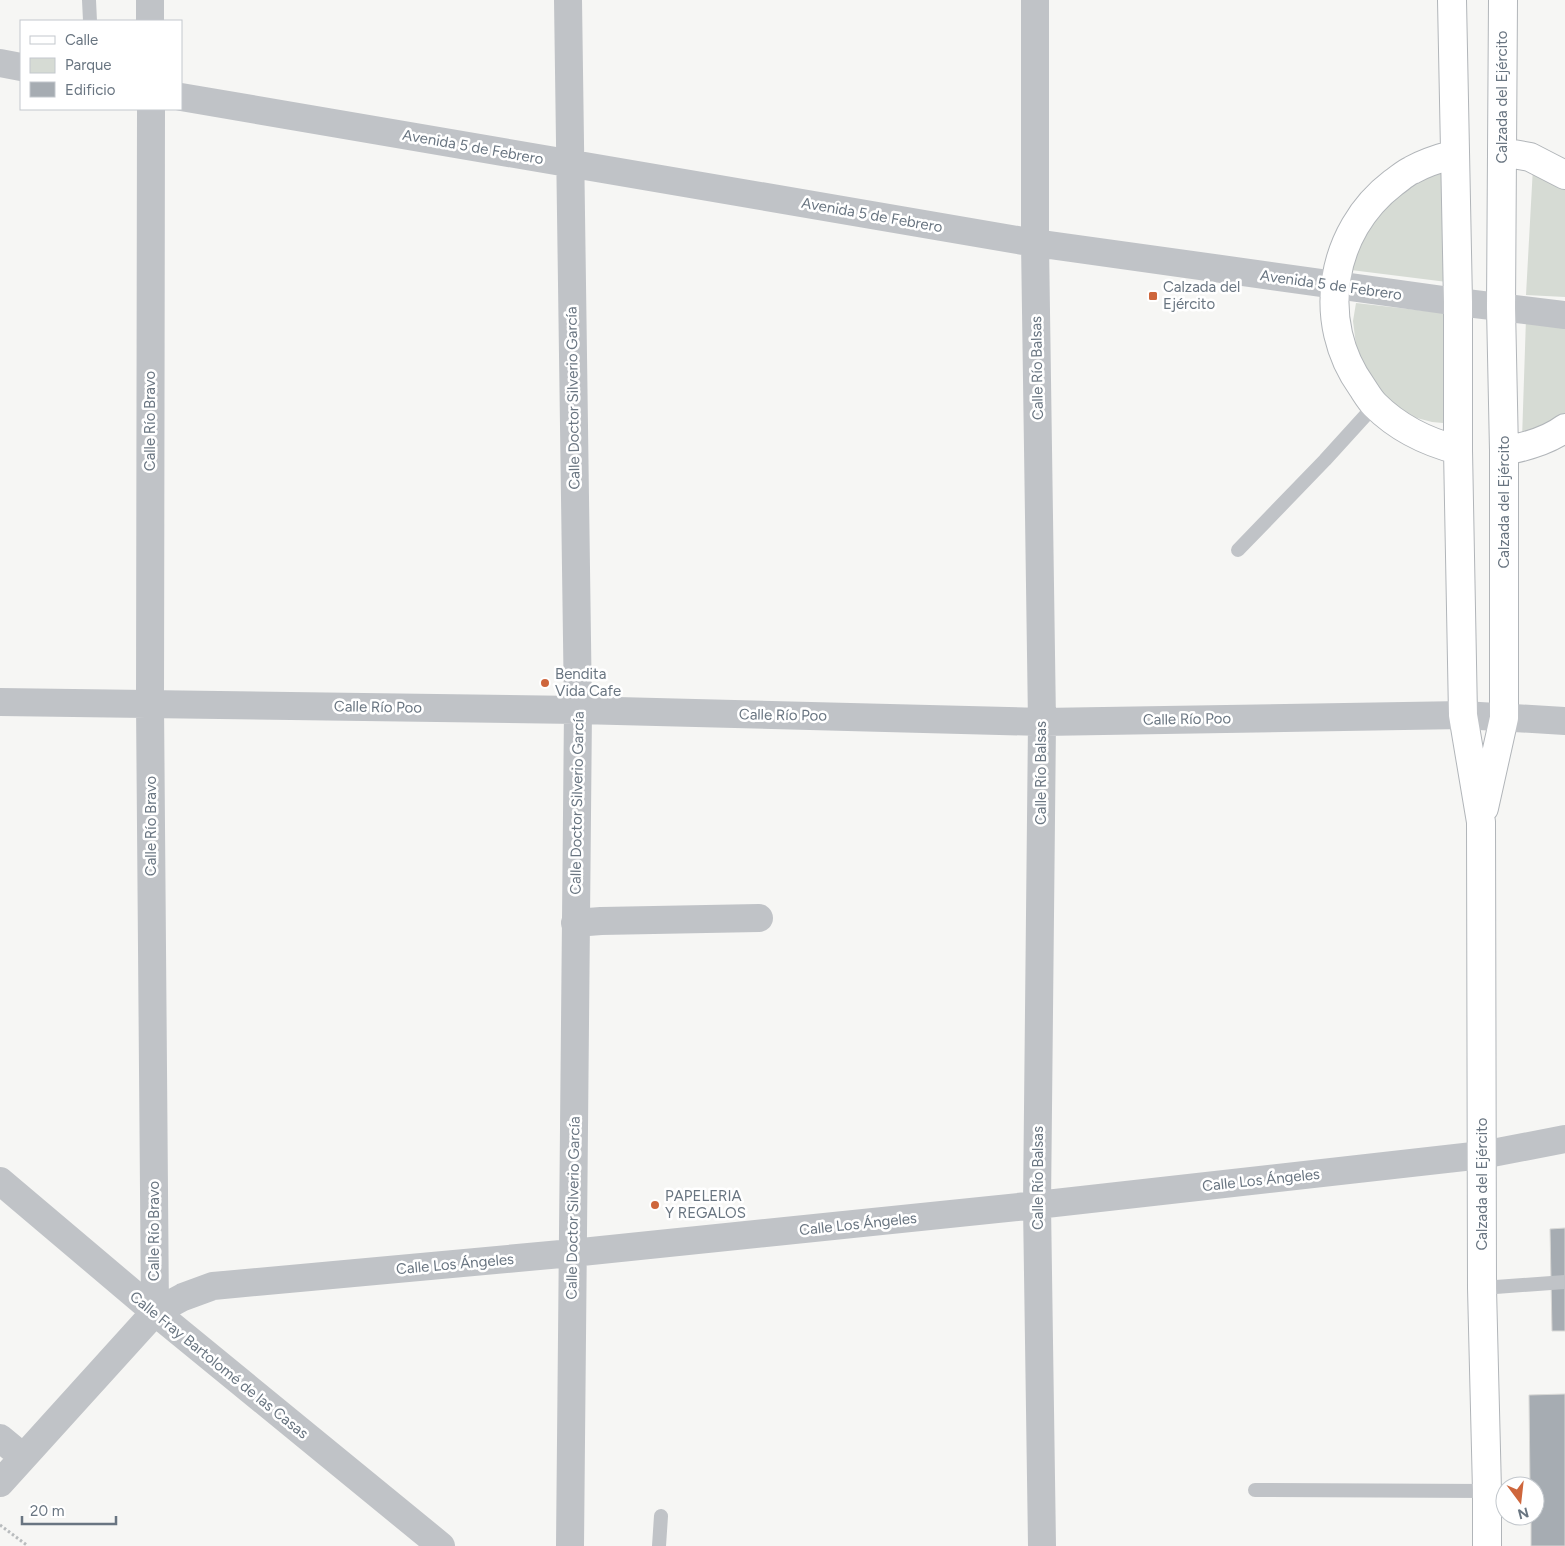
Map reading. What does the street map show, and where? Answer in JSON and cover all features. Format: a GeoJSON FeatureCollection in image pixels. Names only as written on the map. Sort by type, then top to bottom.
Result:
{"type":"FeatureCollection","features":[{"type":"Feature","properties":{"kind":"main road","name":"Calzada del Ejército"},"geometry":{"type":"LineString","coordinates":[[1452,0],[1458,302],[1462,716],[1482,822],[1482,1288],[1487,1546]]}},
{"type":"Feature","properties":{"kind":"main road","name":"Calzada del Ejército"},"geometry":{"type":"LineString","coordinates":[[1482,822],[1504,718],[1504,450],[1501,308],[1503,0]]}},
{"type":"Feature","properties":{"kind":"main road"},"geometry":{"type":"LineString","coordinates":[[1502,152],[1530,157],[1565,174]]}},
{"type":"Feature","properties":{"kind":"main road"},"geometry":{"type":"LineString","coordinates":[[1455,154],[1410,170],[1379,194],[1357,222],[1342,252],[1335,285],[1334,301],[1338,338],[1352,372],[1375,405],[1404,429],[1440,445],[1458,450]]}},
{"type":"Feature","properties":{"kind":"main road"},"geometry":{"type":"LineString","coordinates":[[1504,450],[1525,447],[1565,428]]}},
{"type":"Feature","properties":{"kind":"street"},"geometry":{"type":"LineString","coordinates":[[150,0],[150,20]]}},
{"type":"Feature","properties":{"kind":"street","name":"Calle Doctor Silverio García"},"geometry":{"type":"LineString","coordinates":[[568,0],[578,710],[570,1546]]}},
{"type":"Feature","properties":{"kind":"street","name":"Calle Río Balsas"},"geometry":{"type":"LineString","coordinates":[[1035,0],[1035,242],[1042,722],[1037,1206],[1042,1546]]}},
{"type":"Feature","properties":{"kind":"street"},"geometry":{"type":"LineString","coordinates":[[0,63],[20,67]]}},
{"type":"Feature","properties":{"kind":"street","name":"Avenida 5 de Febrero"},"geometry":{"type":"LineString","coordinates":[[182,96],[1035,242],[1501,308],[1565,315]]}},
{"type":"Feature","properties":{"kind":"street","name":"Calle Río Bravo"},"geometry":{"type":"LineString","coordinates":[[150,110],[150,704],[155,1312]]}},
{"type":"Feature","properties":{"kind":"street","name":"Calle Río Poo"},"geometry":{"type":"LineString","coordinates":[[0,702],[578,710],[1042,722],[1462,716],[1565,721]]}},
{"type":"Feature","properties":{"kind":"street"},"geometry":{"type":"LineString","coordinates":[[576,923],[611,920],[759,918]]}},
{"type":"Feature","properties":{"kind":"street","name":"Calle Los Ángeles"},"geometry":{"type":"LineString","coordinates":[[155,1312],[183,1297],[213,1286],[572,1253],[1037,1206],[1482,1155],[1565,1139]]}},
{"type":"Feature","properties":{"kind":"street","name":"Calle Fray Bartolomé de las Casas"},"geometry":{"type":"LineString","coordinates":[[0,1181],[155,1312],[441,1546]]}},
{"type":"Feature","properties":{"kind":"street"},"geometry":{"type":"LineString","coordinates":[[0,1483],[155,1312]]}},
{"type":"Feature","properties":{"kind":"street"},"geometry":{"type":"LineString","coordinates":[[0,1438],[23,1457]]}},
{"type":"Feature","properties":{"kind":"lane"},"geometry":{"type":"LineString","coordinates":[[89,0],[90,20]]}},
{"type":"Feature","properties":{"kind":"lane"},"geometry":{"type":"LineString","coordinates":[[1238,550],[1326,460],[1375,405]]}},
{"type":"Feature","properties":{"kind":"lane"},"geometry":{"type":"LineString","coordinates":[[1482,1288],[1565,1282]]}},
{"type":"Feature","properties":{"kind":"lane"},"geometry":{"type":"LineString","coordinates":[[1255,1490],[1487,1491]]}},
{"type":"Feature","properties":{"kind":"lane"},"geometry":{"type":"LineString","coordinates":[[658,1546],[661,1516]]}},
{"type":"Feature","properties":{"kind":"path"},"geometry":{"type":"LineString","coordinates":[[0,1525],[28,1546]]}},
{"type":"Feature","properties":{"kind":"green space"},"geometry":{"type":"Polygon","coordinates":[[[1448,163],[1447,282],[1343,269],[1369,209],[1448,163]]]}},
{"type":"Feature","properties":{"kind":"green space"},"geometry":{"type":"Polygon","coordinates":[[[1533,167],[1565,180],[1565,297],[1526,295],[1533,167]]]}},
{"type":"Feature","properties":{"kind":"green space"},"geometry":{"type":"Polygon","coordinates":[[[1356,303],[1452,314],[1454,424],[1432,422],[1413,417],[1398,408],[1381,392],[1357,353],[1353,321],[1356,303]]]}},
{"type":"Feature","properties":{"kind":"green space"},"geometry":{"type":"Polygon","coordinates":[[[1526,318],[1565,321],[1565,417],[1522,439],[1526,318]]]}},
{"type":"Feature","properties":{"kind":"building"},"geometry":{"type":"Polygon","coordinates":[[[1565,1228],[1565,1331],[1552,1331],[1550,1229],[1565,1228]]]}},
{"type":"Feature","properties":{"kind":"building"},"geometry":{"type":"Polygon","coordinates":[[[1565,1394],[1565,1546],[1531,1546],[1531,1526],[1545,1526],[1545,1476],[1530,1476],[1529,1395],[1565,1394]]]}},
{"type":"Feature","properties":{"kind":"place","name":"Calzada del Ejército"},"geometry":{"type":"Point","coordinates":[1153,296]}},
{"type":"Feature","properties":{"kind":"place","name":"Bendita Vida Cafe"},"geometry":{"type":"Point","coordinates":[545,683]}},
{"type":"Feature","properties":{"kind":"place","name":"PAPELERIA Y REGALOS"},"geometry":{"type":"Point","coordinates":[655,1205]}}]}
